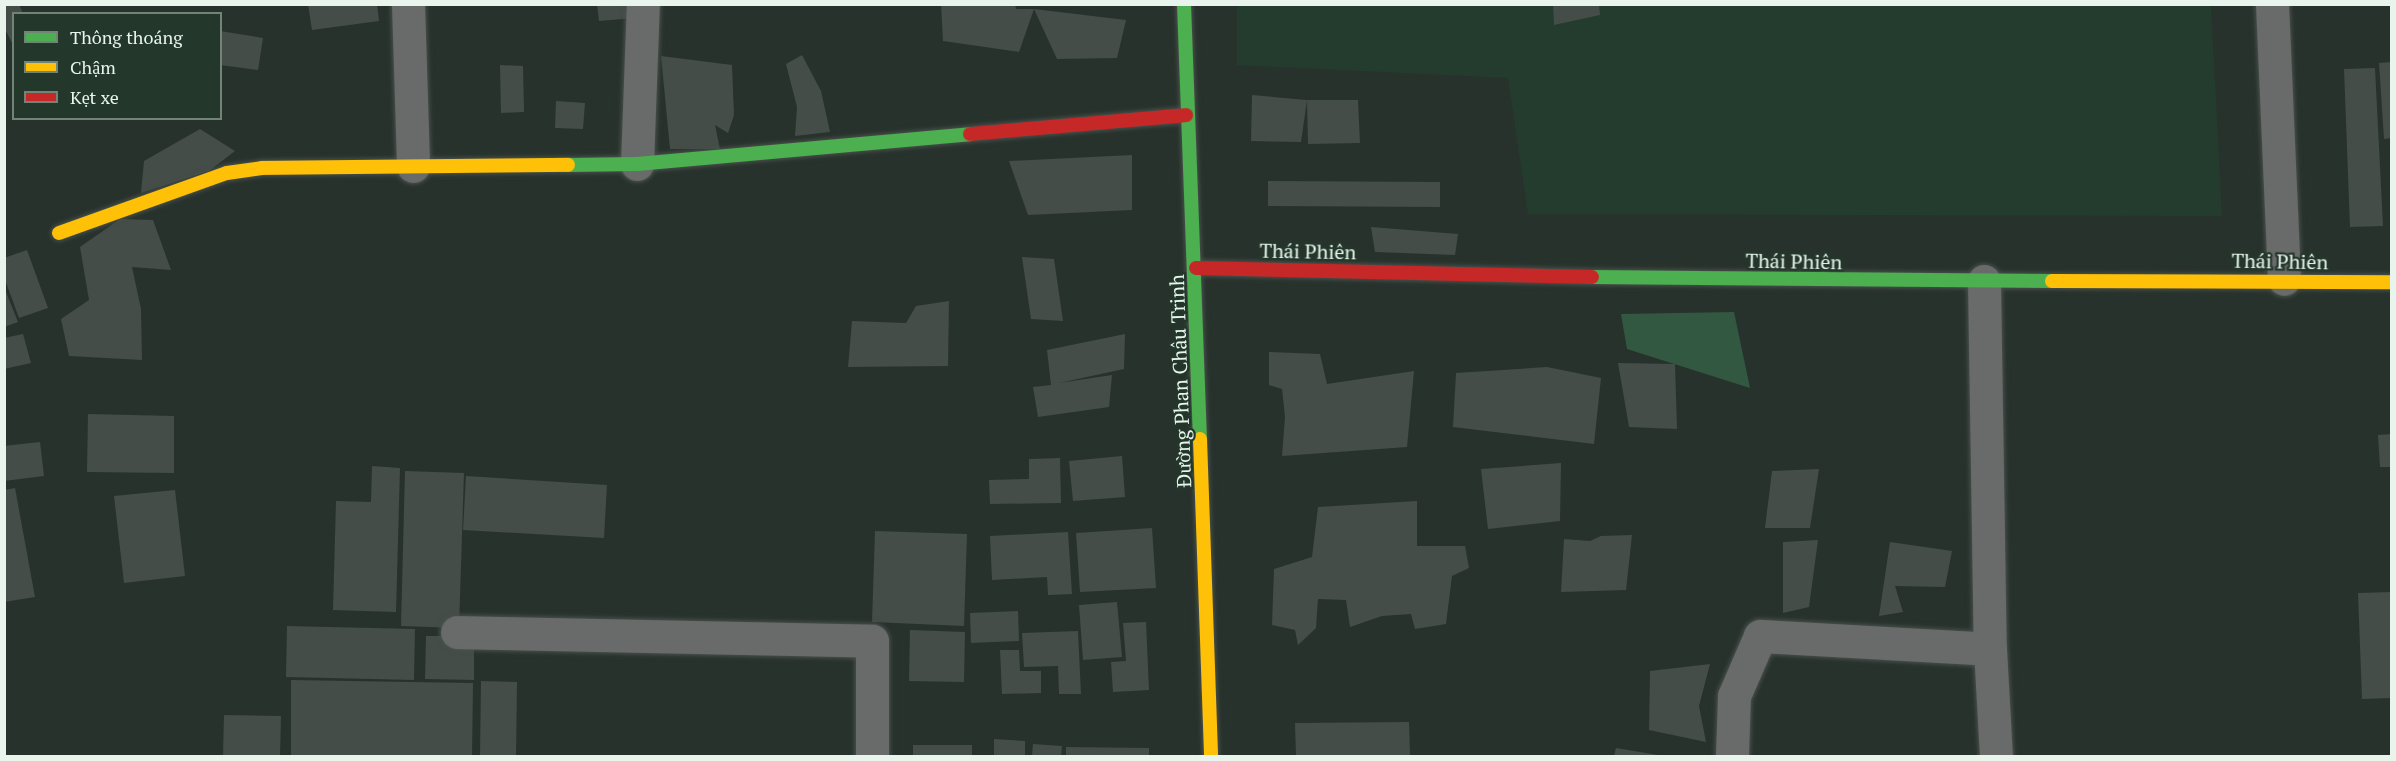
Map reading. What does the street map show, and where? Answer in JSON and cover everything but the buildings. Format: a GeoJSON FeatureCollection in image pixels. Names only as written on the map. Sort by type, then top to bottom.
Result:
{"type":"FeatureCollection","features":[{"type":"Feature","properties":{"kind":"street"},"geometry":{"type":"LineString","coordinates":[[408,4],[413,166]]}},
{"type":"Feature","properties":{"kind":"street"},"geometry":{"type":"LineString","coordinates":[[636,164],[643,4]]}},
{"type":"Feature","properties":{"kind":"street","name":"Đường Phan Châu Trinh"},"geometry":{"type":"LineString","coordinates":[[1184,4],[1186,116],[1196,268],[1211,756]]}},
{"type":"Feature","properties":{"kind":"street"},"geometry":{"type":"LineString","coordinates":[[2272,4],[2283,279]]}},
{"type":"Feature","properties":{"kind":"street"},"geometry":{"type":"LineString","coordinates":[[59,233],[227,173],[262,168],[636,164],[1186,116]]}},
{"type":"Feature","properties":{"kind":"street","name":"Thái Phiên"},"geometry":{"type":"LineString","coordinates":[[1196,268],[1781,280],[2283,279],[2391,282]]}},
{"type":"Feature","properties":{"kind":"street"},"geometry":{"type":"LineString","coordinates":[[1984,280],[1990,649],[1996,756]]}},
{"type":"Feature","properties":{"kind":"street"},"geometry":{"type":"LineString","coordinates":[[457,632],[872,641],[872,756]]}},
{"type":"Feature","properties":{"kind":"street"},"geometry":{"type":"LineString","coordinates":[[1732,756],[1734,696],[1760,636],[1990,649]]}},
{"type":"Feature","properties":{"kind":"shaded area"},"geometry":{"type":"Polygon","coordinates":[[[1237,5],[2211,5],[2222,216],[1528,214],[1508,78],[1237,65],[1237,5]]]}},
{"type":"Feature","properties":{"kind":"shaded area"},"geometry":{"type":"Polygon","coordinates":[[[1734,312],[1750,388],[1627,349],[1621,314],[1734,312]]]}},
{"type":"Feature","properties":{"kind":"traffic: fast"},"geometry":{"type":"LineString","coordinates":[[1184,4],[1200,439]]}},
{"type":"Feature","properties":{"kind":"traffic: fast"},"geometry":{"type":"LineString","coordinates":[[568,165],[637,164],[970,134]]}},
{"type":"Feature","properties":{"kind":"traffic: fast"},"geometry":{"type":"LineString","coordinates":[[1592,277],[2052,281]]}},
{"type":"Feature","properties":{"kind":"traffic: slow"},"geometry":{"type":"LineString","coordinates":[[59,233],[227,173],[262,168],[568,165]]}},
{"type":"Feature","properties":{"kind":"traffic: slow"},"geometry":{"type":"LineString","coordinates":[[2052,281],[2392,282]]}},
{"type":"Feature","properties":{"kind":"traffic: slow"},"geometry":{"type":"LineString","coordinates":[[1200,439],[1211,756]]}},
{"type":"Feature","properties":{"kind":"traffic: jam"},"geometry":{"type":"LineString","coordinates":[[970,134],[1186,115]]}},
{"type":"Feature","properties":{"kind":"traffic: jam"},"geometry":{"type":"LineString","coordinates":[[1196,268],[1592,277]]}}]}
